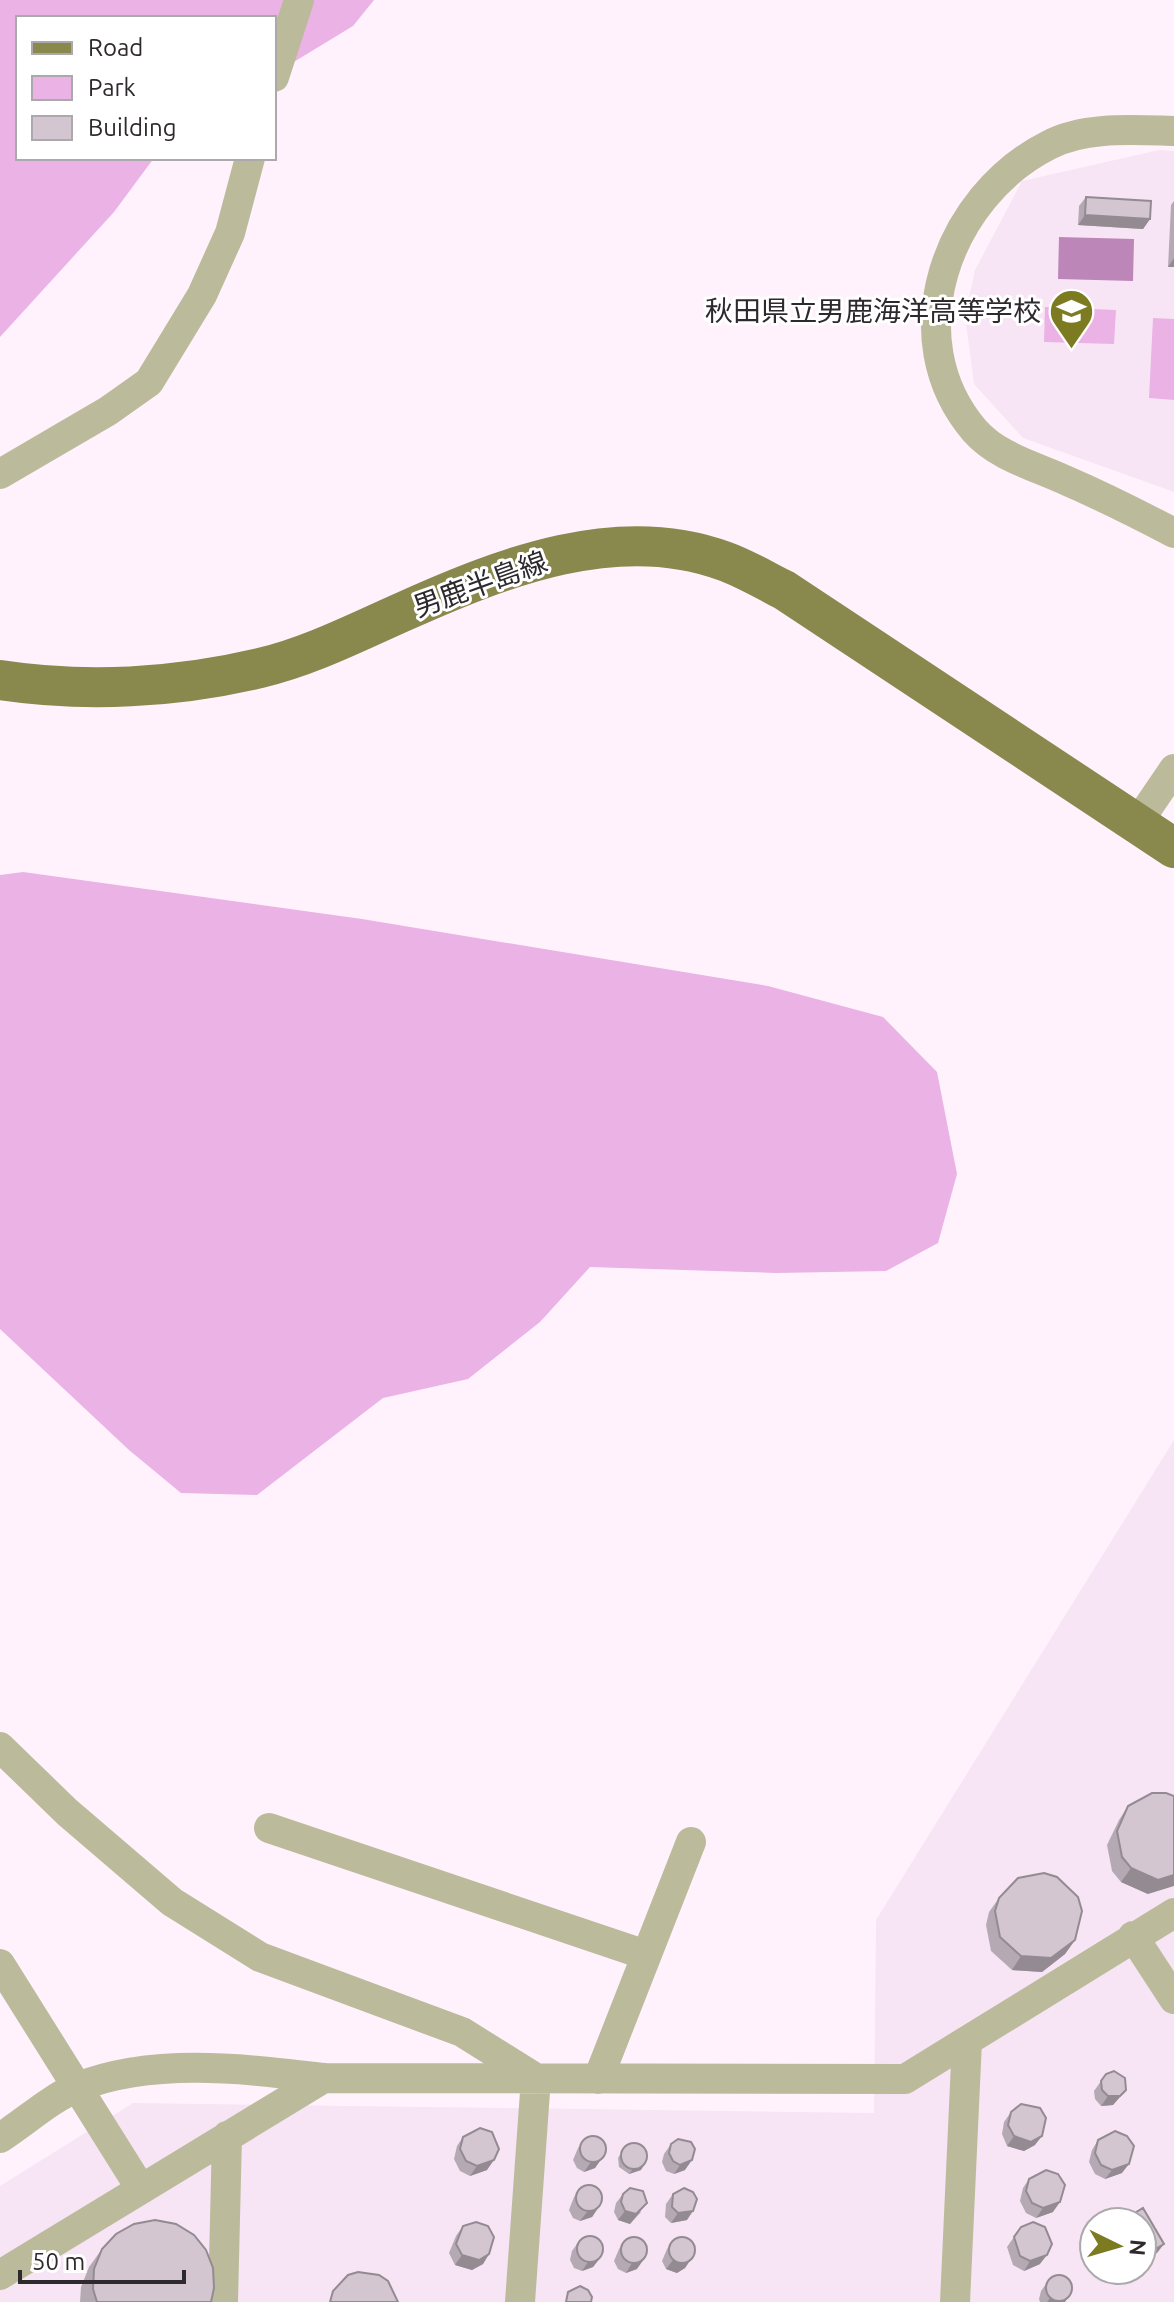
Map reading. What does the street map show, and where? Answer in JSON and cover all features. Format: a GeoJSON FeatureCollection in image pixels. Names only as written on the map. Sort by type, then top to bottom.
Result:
{"type":"FeatureCollection","features":[{"type":"Feature","properties":{"kind":"main road","name":"男鹿半島線"},"geometry":{"type":"LineString","coordinates":[[0,680],[150,688],[261,668],[342,640],[409,609],[529,563],[604,547],[664,549],[722,560],[784,590],[1174,848]]}},
{"type":"Feature","properties":{"kind":"street"},"geometry":{"type":"LineString","coordinates":[[276,71],[299,0]]}},
{"type":"Feature","properties":{"kind":"street"},"geometry":{"type":"LineString","coordinates":[[1174,131],[1112,130],[1050,144],[996,180],[964,220],[943,266],[935,311],[945,380],[977,433],[1018,462],[1063,479],[1174,533]]}},
{"type":"Feature","properties":{"kind":"street"},"geometry":{"type":"LineString","coordinates":[[0,474],[108,411],[149,382],[202,295],[230,233],[249,160]]}},
{"type":"Feature","properties":{"kind":"street"},"geometry":{"type":"LineString","coordinates":[[1138,822],[1174,769]]}},
{"type":"Feature","properties":{"kind":"street"},"geometry":{"type":"LineString","coordinates":[[0,1747],[67,1812],[172,1902],[260,1957],[462,2032],[536,2078]]}},
{"type":"Feature","properties":{"kind":"street"},"geometry":{"type":"LineString","coordinates":[[269,1828],[646,1955]]}},
{"type":"Feature","properties":{"kind":"street"},"geometry":{"type":"LineString","coordinates":[[598,2079],[691,1842]]}},
{"type":"Feature","properties":{"kind":"street"},"geometry":{"type":"LineString","coordinates":[[0,2138],[77,2087],[152,2070],[229,2067],[324,2078],[905,2079],[1174,1913]]}},
{"type":"Feature","properties":{"kind":"street"},"geometry":{"type":"LineString","coordinates":[[1133,1936],[1174,1999]]}},
{"type":"Feature","properties":{"kind":"street"},"geometry":{"type":"LineString","coordinates":[[0,1964],[141,2189]]}},
{"type":"Feature","properties":{"kind":"street"},"geometry":{"type":"LineString","coordinates":[[955,2302],[967,2041]]}},
{"type":"Feature","properties":{"kind":"street"},"geometry":{"type":"LineString","coordinates":[[0,2275],[324,2078]]}},
{"type":"Feature","properties":{"kind":"street"},"geometry":{"type":"LineString","coordinates":[[520,2302],[536,2078]]}},
{"type":"Feature","properties":{"kind":"street"},"geometry":{"type":"LineString","coordinates":[[223,2302],[227,2136]]}},
{"type":"Feature","properties":{"kind":"shaded area","name":"秋田県立男鹿海洋高等学校"},"geometry":{"type":"Polygon","coordinates":[[[1159,150],[1174,151],[1174,492],[1023,438],[974,384],[965,316],[975,270],[1022,181],[1159,150]]]}},
{"type":"Feature","properties":{"kind":"shaded area"},"geometry":{"type":"Polygon","coordinates":[[[1059,237],[1134,239],[1133,281],[1058,279],[1059,237]]]}},
{"type":"Feature","properties":{"kind":"shaded area"},"geometry":{"type":"Polygon","coordinates":[[[1174,1440],[1174,2302],[0,2302],[0,2186],[133,2103],[874,2113],[876,1920],[1174,1440]]]}},
{"type":"Feature","properties":{"kind":"green space"},"geometry":{"type":"Polygon","coordinates":[[[0,0],[374,0],[353,26],[276,73],[276,16],[16,16],[16,160],[153,160],[114,212],[0,337],[0,0]]]}},
{"type":"Feature","properties":{"kind":"green space"},"geometry":{"type":"Polygon","coordinates":[[[1045,307],[1116,310],[1114,344],[1044,342],[1045,307]]]}},
{"type":"Feature","properties":{"kind":"green space"},"geometry":{"type":"Polygon","coordinates":[[[1153,318],[1174,319],[1174,400],[1149,398],[1153,318]]]}},
{"type":"Feature","properties":{"kind":"green space"},"geometry":{"type":"Polygon","coordinates":[[[23,872],[362,919],[768,986],[883,1017],[937,1072],[957,1174],[938,1243],[886,1271],[776,1273],[590,1267],[540,1322],[468,1379],[383,1398],[257,1495],[181,1493],[129,1450],[0,1329],[0,875],[23,872]]]}},
{"type":"Feature","properties":{"kind":"building"},"geometry":{"type":"Polygon","coordinates":[[[1086,197],[1151,201],[1150,219],[1085,215],[1086,197]]]}},
{"type":"Feature","properties":{"kind":"building"},"geometry":{"type":"Polygon","coordinates":[[[1152,1793],[1174,1796],[1174,1875],[1158,1880],[1131,1868],[1122,1857],[1117,1831],[1128,1806],[1152,1793]]]}},
{"type":"Feature","properties":{"kind":"building"},"geometry":{"type":"Polygon","coordinates":[[[1044,1873],[1057,1877],[1078,1897],[1082,1911],[1075,1940],[1051,1958],[1021,1956],[1000,1937],[995,1911],[999,1898],[1018,1878],[1044,1873]]]}},
{"type":"Feature","properties":{"kind":"building"},"geometry":{"type":"Polygon","coordinates":[[[1114,2071],[1125,2078],[1126,2090],[1120,2096],[1108,2096],[1102,2090],[1101,2081],[1106,2074],[1114,2071]]]}},
{"type":"Feature","properties":{"kind":"building"},"geometry":{"type":"Polygon","coordinates":[[[1021,2104],[1040,2108],[1046,2118],[1042,2136],[1031,2142],[1014,2136],[1008,2125],[1011,2112],[1021,2104]]]}},
{"type":"Feature","properties":{"kind":"building"},"geometry":{"type":"Polygon","coordinates":[[[480,2128],[492,2132],[499,2149],[494,2160],[477,2166],[466,2161],[460,2149],[463,2137],[480,2128]]]}},
{"type":"Feature","properties":{"kind":"building"},"geometry":{"type":"Polygon","coordinates":[[[1115,2131],[1127,2136],[1134,2146],[1129,2164],[1112,2170],[1101,2165],[1095,2153],[1098,2140],[1115,2131]]]}},
{"type":"Feature","properties":{"kind":"building"},"geometry":{"type":"Polygon","coordinates":[[[593,2136],[602,2140],[606,2149],[602,2158],[593,2162],[584,2158],[580,2149],[584,2140],[593,2136]]]}},
{"type":"Feature","properties":{"kind":"building"},"geometry":{"type":"Polygon","coordinates":[[[678,2139],[691,2142],[695,2149],[692,2160],[680,2165],[673,2161],[669,2153],[671,2144],[678,2139]]]}},
{"type":"Feature","properties":{"kind":"building"},"geometry":{"type":"Polygon","coordinates":[[[634,2143],[643,2147],[647,2156],[643,2165],[634,2169],[625,2165],[621,2156],[625,2147],[634,2143]]]}},
{"type":"Feature","properties":{"kind":"building"},"geometry":{"type":"Polygon","coordinates":[[[1046,2170],[1058,2174],[1065,2185],[1060,2202],[1043,2208],[1032,2203],[1026,2191],[1029,2179],[1046,2170]]]}},
{"type":"Feature","properties":{"kind":"building"},"geometry":{"type":"Polygon","coordinates":[[[589,2185],[598,2189],[602,2198],[598,2207],[589,2211],[580,2207],[576,2198],[580,2189],[589,2185]]]}},
{"type":"Feature","properties":{"kind":"building"},"geometry":{"type":"Polygon","coordinates":[[[630,2188],[643,2191],[647,2203],[636,2214],[625,2211],[621,2202],[623,2194],[630,2188]]]}},
{"type":"Feature","properties":{"kind":"building"},"geometry":{"type":"Polygon","coordinates":[[[684,2188],[693,2192],[697,2199],[693,2211],[678,2213],[672,2207],[673,2194],[684,2188]]]}},
{"type":"Feature","properties":{"kind":"building"},"geometry":{"type":"Polygon","coordinates":[[[155,2220],[176,2224],[194,2235],[206,2250],[213,2268],[211,2302],[97,2302],[93,2289],[94,2269],[102,2249],[116,2234],[134,2224],[155,2220]]]}},
{"type":"Feature","properties":{"kind":"building"},"geometry":{"type":"Polygon","coordinates":[[[476,2222],[488,2226],[494,2237],[489,2254],[479,2260],[462,2255],[456,2244],[463,2226],[476,2222]]]}},
{"type":"Feature","properties":{"kind":"building"},"geometry":{"type":"Polygon","coordinates":[[[1033,2222],[1045,2227],[1052,2244],[1047,2255],[1030,2261],[1020,2256],[1014,2237],[1021,2227],[1033,2222]]]}},
{"type":"Feature","properties":{"kind":"building"},"geometry":{"type":"Polygon","coordinates":[[[1158,2234],[1164,2244],[1158,2247],[1158,2234]]]}},
{"type":"Feature","properties":{"kind":"building"},"geometry":{"type":"Polygon","coordinates":[[[590,2236],[599,2240],[603,2249],[599,2258],[590,2262],[581,2258],[577,2249],[581,2240],[590,2236]]]}},
{"type":"Feature","properties":{"kind":"building"},"geometry":{"type":"Polygon","coordinates":[[[634,2237],[643,2241],[647,2250],[643,2259],[634,2263],[625,2259],[621,2250],[625,2241],[634,2237]]]}},
{"type":"Feature","properties":{"kind":"building"},"geometry":{"type":"Polygon","coordinates":[[[682,2237],[691,2241],[695,2250],[691,2259],[682,2263],[673,2259],[669,2250],[673,2241],[682,2237]]]}},
{"type":"Feature","properties":{"kind":"building"},"geometry":{"type":"Polygon","coordinates":[[[358,2272],[379,2275],[388,2281],[398,2302],[330,2302],[333,2291],[348,2275],[358,2272]]]}},
{"type":"Feature","properties":{"kind":"building"},"geometry":{"type":"Polygon","coordinates":[[[1059,2275],[1068,2279],[1072,2288],[1068,2297],[1059,2301],[1050,2297],[1046,2288],[1050,2279],[1059,2275]]]}},
{"type":"Feature","properties":{"kind":"building"},"geometry":{"type":"Polygon","coordinates":[[[580,2286],[588,2290],[591,2302],[566,2302],[568,2292],[580,2286]]]}},
{"type":"Feature","properties":{"kind":"place","name":"秋田県立男鹿海洋高等学校"},"geometry":{"type":"Point","coordinates":[1072,350]}}]}
